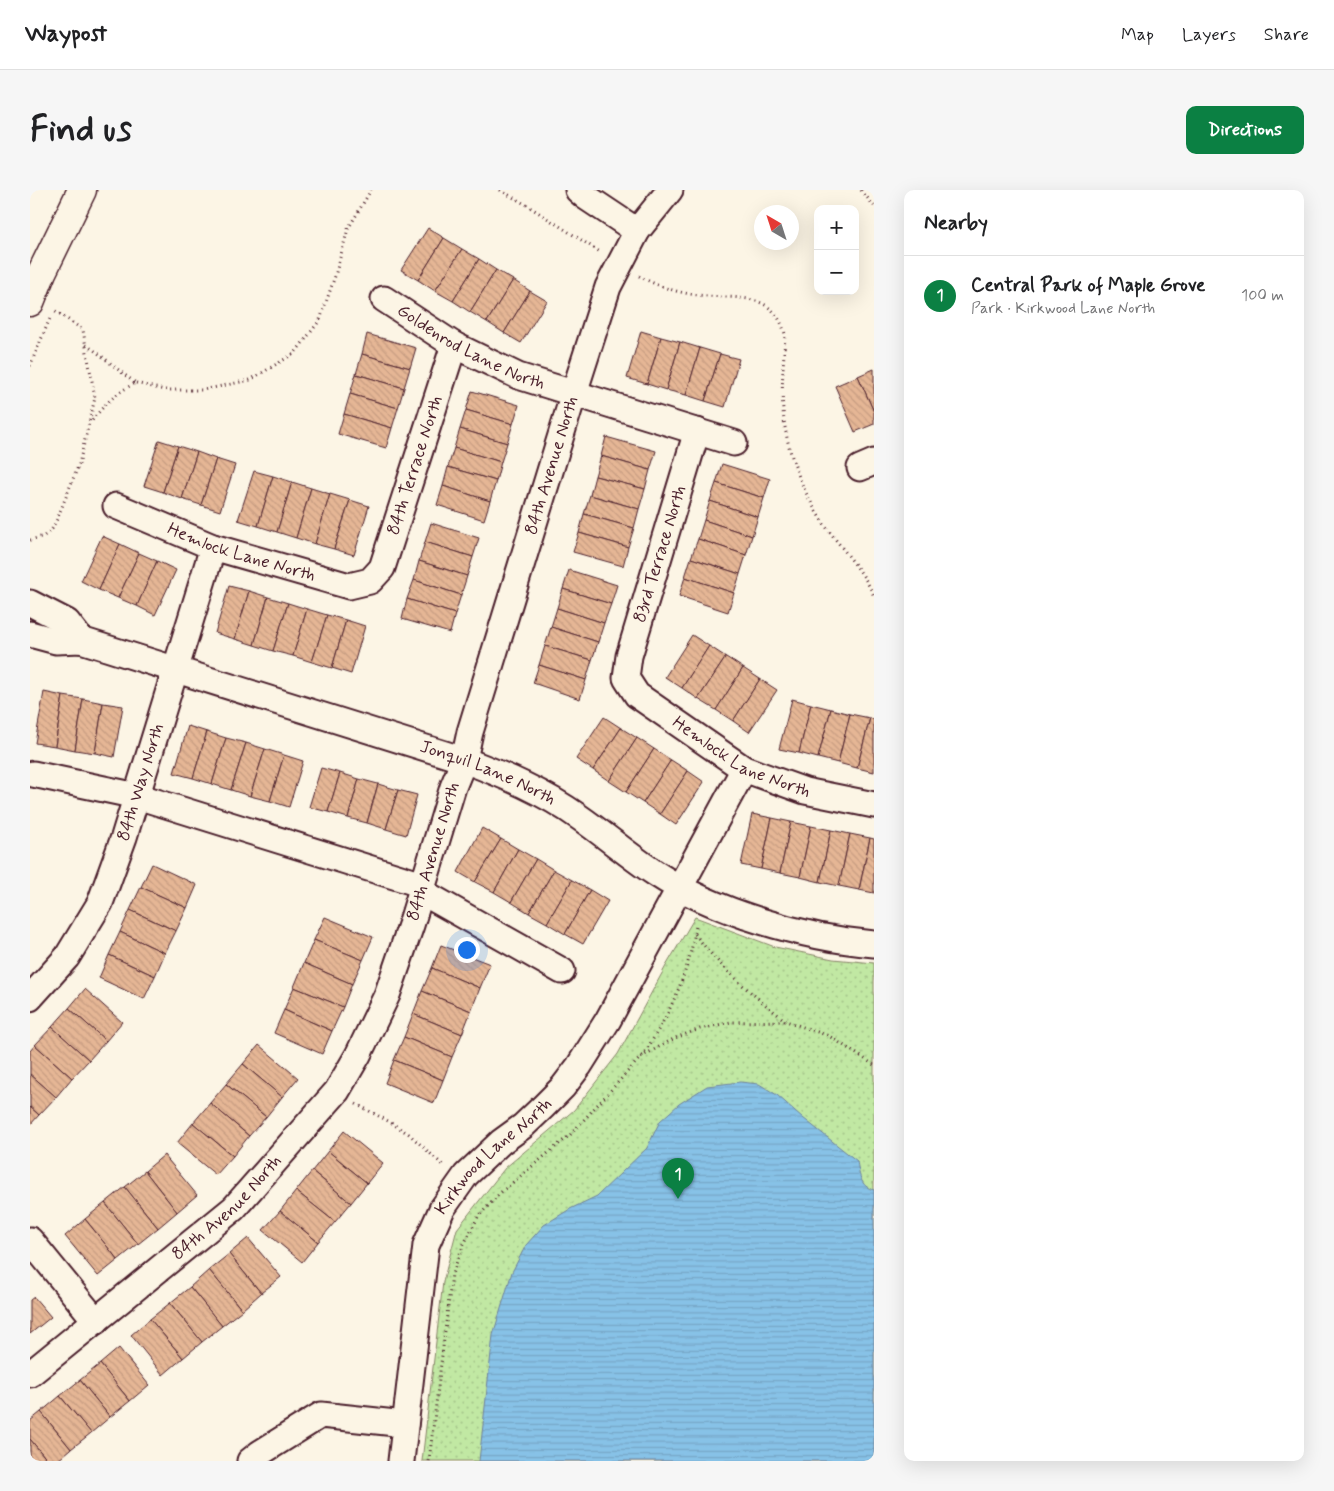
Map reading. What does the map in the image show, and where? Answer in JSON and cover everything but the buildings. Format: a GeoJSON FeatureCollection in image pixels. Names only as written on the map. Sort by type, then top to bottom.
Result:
{"type":"FeatureCollection","features":[{"type":"Feature","properties":{"kind":"main road"},"geometry":{"type":"LineString","coordinates":[[30,302],[42,272],[82,190]]}},
{"type":"Feature","properties":{"kind":"street"},"geometry":{"type":"LineString","coordinates":[[578,190],[637,231]]}},
{"type":"Feature","properties":{"kind":"street","name":"84th Avenue North"},"geometry":{"type":"LineString","coordinates":[[30,1374],[234,1208],[337,1091],[358,1055],[387,995],[453,787],[464,760],[470,732],[608,287],[637,231],[670,190]]}},
{"type":"Feature","properties":{"kind":"street","name":"Goldenrod Lane North"},"geometry":{"type":"LineString","coordinates":[[384,299],[454,346],[518,376],[734,443]]}},
{"type":"Feature","properties":{"kind":"street","name":"84th Terrace North"},"geometry":{"type":"LineString","coordinates":[[370,581],[382,568],[454,346]]}},
{"type":"Feature","properties":{"kind":"street","name":"83rd Terrace North"},"geometry":{"type":"LineString","coordinates":[[626,678],[629,656],[697,431]]}},
{"type":"Feature","properties":{"kind":"street","name":"Hemlock Lane North"},"geometry":{"type":"LineString","coordinates":[[116,506],[213,547],[349,586],[370,581]]}},
{"type":"Feature","properties":{"kind":"street","name":"84th Way North"},"geometry":{"type":"LineString","coordinates":[[30,998],[67,957],[100,904],[136,796],[213,547]]}},
{"type":"Feature","properties":{"kind":"street"},"geometry":{"type":"LineString","coordinates":[[30,603],[67,622],[81,640]]}},
{"type":"Feature","properties":{"kind":"street","name":"Jonquil Lane North"},"geometry":{"type":"LineString","coordinates":[[30,634],[56,641],[81,640],[174,671],[464,760],[502,774],[552,800],[578,816],[656,874],[681,888],[771,924],[832,938],[874,944]]}},
{"type":"Feature","properties":{"kind":"street","name":"Hemlock Lane North"},"geometry":{"type":"LineString","coordinates":[[626,678],[637,695],[744,769],[805,791],[874,805]]}},
{"type":"Feature","properties":{"kind":"street","name":"Kirkwood Lane North"},"geometry":{"type":"LineString","coordinates":[[401,1461],[426,1245],[442,1209],[466,1175],[500,1142],[523,1126],[562,1087],[579,1066],[608,1020],[744,769]]}},
{"type":"Feature","properties":{"kind":"street"},"geometry":{"type":"LineString","coordinates":[[32,774],[136,796],[422,888],[562,971]]}},
{"type":"Feature","properties":{"kind":"street"},"geometry":{"type":"LineString","coordinates":[[30,1240],[96,1321]]}},
{"type":"Feature","properties":{"kind":"street"},"geometry":{"type":"LineString","coordinates":[[250,1461],[260,1452],[321,1415],[405,1424]]}},
{"type":"Feature","properties":{"kind":"path"},"geometry":{"type":"LineString","coordinates":[[86,345],[102,355],[119,372],[136,383],[164,390],[203,390],[250,380],[295,353],[320,320],[335,276],[348,228],[371,190]]}},
{"type":"Feature","properties":{"kind":"path"},"geometry":{"type":"LineString","coordinates":[[500,190],[641,278],[660,286],[696,295],[751,299],[764,304],[775,312],[782,322],[785,334],[783,410],[786,433],[794,462],[805,491],[818,515],[854,565],[874,597]]}},
{"type":"Feature","properties":{"kind":"path"},"geometry":{"type":"LineString","coordinates":[[861,190],[874,206]]}},
{"type":"Feature","properties":{"kind":"path"},"geometry":{"type":"LineString","coordinates":[[30,366],[54,310],[83,330],[95,398],[79,464],[58,517],[52,529],[44,536],[30,540]]}},
{"type":"Feature","properties":{"kind":"path"},"geometry":{"type":"LineString","coordinates":[[89,424],[110,400],[122,390],[136,383]]}},
{"type":"Feature","properties":{"kind":"path"},"geometry":{"type":"LineString","coordinates":[[429,1461],[452,1274],[464,1244],[478,1217],[500,1193],[570,1136],[642,1057],[670,1011],[683,978],[696,925]]}},
{"type":"Feature","properties":{"kind":"path"},"geometry":{"type":"LineString","coordinates":[[694,934],[718,962],[786,1021],[829,1036],[874,1065]]}},
{"type":"Feature","properties":{"kind":"path"},"geometry":{"type":"LineString","coordinates":[[642,1057],[675,1038],[700,1029],[731,1022],[786,1021]]}},
{"type":"Feature","properties":{"kind":"path"},"geometry":{"type":"LineString","coordinates":[[337,1091],[364,1109],[409,1134],[444,1166]]}},
{"type":"Feature","properties":{"kind":"green space"},"geometry":{"type":"Polygon","coordinates":[[[695,917],[775,947],[833,959],[874,963],[874,1461],[422,1461],[443,1282],[457,1229],[505,1168],[574,1110],[618,1054],[695,917]]]}},
{"type":"Feature","properties":{"kind":"water"},"geometry":{"type":"Polygon","coordinates":[[[740,1082],[759,1084],[777,1095],[857,1161],[863,1183],[874,1190],[874,1461],[479,1461],[493,1335],[512,1272],[526,1245],[544,1225],[570,1209],[597,1196],[647,1148],[660,1121],[679,1104],[707,1086],[740,1082]]]}},
{"type":"Feature","properties":{"kind":"place","name":"Central Park of Maple Grove"},"geometry":{"type":"Point","coordinates":[678,1199]}}]}
